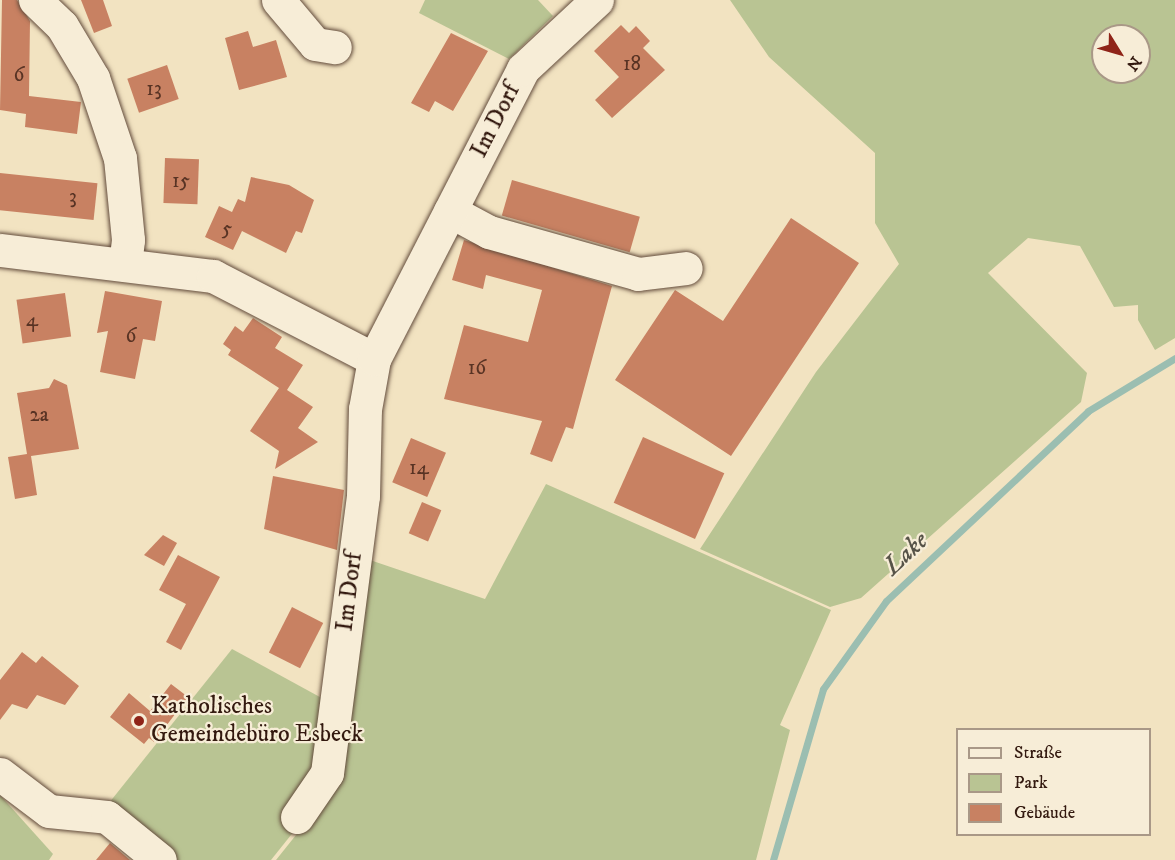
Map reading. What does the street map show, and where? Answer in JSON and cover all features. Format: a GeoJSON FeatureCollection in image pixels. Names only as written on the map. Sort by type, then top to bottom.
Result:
{"type":"FeatureCollection","features":[{"type":"Feature","properties":{"kind":"street"},"geometry":{"type":"LineString","coordinates":[[35,0],[62,26],[93,78],[120,158],[125,265]]}},
{"type":"Feature","properties":{"kind":"street"},"geometry":{"type":"LineString","coordinates":[[278,0],[315,44],[335,47]]}},
{"type":"Feature","properties":{"kind":"street","name":"Im Dorf"},"geometry":{"type":"LineString","coordinates":[[297,817],[327,773],[363,496],[365,409],[374,359],[523,69],[597,0]]}},
{"type":"Feature","properties":{"kind":"street"},"geometry":{"type":"LineString","coordinates":[[450,211],[489,232],[638,274],[686,268]]}},
{"type":"Feature","properties":{"kind":"street"},"geometry":{"type":"LineString","coordinates":[[0,250],[213,276],[374,359]]}},
{"type":"Feature","properties":{"kind":"street"},"geometry":{"type":"LineString","coordinates":[[0,774],[49,811],[106,817],[160,860]]}},
{"type":"Feature","properties":{"kind":"green space"},"geometry":{"type":"Polygon","coordinates":[[[425,0],[538,0],[553,16],[509,59],[419,13],[425,0]]]}},
{"type":"Feature","properties":{"kind":"green space"},"geometry":{"type":"Polygon","coordinates":[[[730,0],[1175,0],[1175,338],[1155,350],[1138,320],[1138,305],[1114,307],[1080,246],[1028,238],[988,273],[1087,373],[1081,402],[861,598],[830,607],[700,549],[816,372],[899,264],[875,223],[875,153],[769,57],[730,0]]]}},
{"type":"Feature","properties":{"kind":"green space"},"geometry":{"type":"Polygon","coordinates":[[[546,484],[831,610],[780,725],[790,730],[756,860],[276,860],[336,785],[364,558],[485,599],[546,484]]]}},
{"type":"Feature","properties":{"kind":"green space"},"geometry":{"type":"Polygon","coordinates":[[[232,649],[329,702],[307,815],[271,860],[160,860],[101,813],[232,649]]]}},
{"type":"Feature","properties":{"kind":"green space"},"geometry":{"type":"Polygon","coordinates":[[[0,795],[53,854],[49,860],[0,860],[0,795]]]}},
{"type":"Feature","properties":{"kind":"building"},"geometry":{"type":"Polygon","coordinates":[[[2,0],[17,0],[30,21],[29,96],[81,102],[77,134],[25,127],[26,114],[0,110],[2,0]]]}},
{"type":"Feature","properties":{"kind":"building"},"geometry":{"type":"Polygon","coordinates":[[[81,0],[103,0],[112,26],[94,33],[81,0]]]}},
{"type":"Feature","properties":{"kind":"building"},"geometry":{"type":"Polygon","coordinates":[[[621,25],[629,33],[636,26],[650,41],[643,48],[665,70],[612,118],[595,100],[619,77],[594,51],[621,25]]]}},
{"type":"Feature","properties":{"kind":"building"},"geometry":{"type":"Polygon","coordinates":[[[248,31],[253,47],[276,40],[287,77],[239,90],[225,38],[248,31]]]}},
{"type":"Feature","properties":{"kind":"building"},"geometry":{"type":"Polygon","coordinates":[[[451,33],[488,51],[453,111],[435,101],[429,112],[411,103],[451,33]]]}},
{"type":"Feature","properties":{"kind":"building"},"geometry":{"type":"Polygon","coordinates":[[[167,65],[179,99],[139,113],[127,79],[167,65]]]}},
{"type":"Feature","properties":{"kind":"building"},"geometry":{"type":"Polygon","coordinates":[[[165,158],[199,159],[197,204],[163,203],[165,158]]]}},
{"type":"Feature","properties":{"kind":"building"},"geometry":{"type":"Polygon","coordinates":[[[0,173],[97,183],[94,220],[0,210],[0,173]]]}},
{"type":"Feature","properties":{"kind":"building"},"geometry":{"type":"Polygon","coordinates":[[[251,177],[289,185],[314,200],[302,233],[296,231],[286,253],[242,231],[233,250],[205,237],[219,206],[232,212],[238,199],[245,202],[251,177]]]}},
{"type":"Feature","properties":{"kind":"building"},"geometry":{"type":"Polygon","coordinates":[[[512,180],[640,217],[630,252],[502,216],[512,180]]]}},
{"type":"Feature","properties":{"kind":"building"},"geometry":{"type":"Polygon","coordinates":[[[791,218],[859,263],[731,456],[615,380],[675,290],[723,321],[791,218]]]}},
{"type":"Feature","properties":{"kind":"building"},"geometry":{"type":"Polygon","coordinates":[[[464,240],[612,286],[573,429],[566,427],[552,462],[530,454],[542,421],[444,399],[464,325],[528,342],[542,290],[486,275],[483,289],[452,280],[464,240]]]}},
{"type":"Feature","properties":{"kind":"building"},"geometry":{"type":"Polygon","coordinates":[[[105,291],[162,301],[155,341],[143,339],[135,379],[100,372],[108,331],[97,333],[105,291]]]}},
{"type":"Feature","properties":{"kind":"building"},"geometry":{"type":"Polygon","coordinates":[[[65,293],[71,337],[23,343],[16,300],[65,293]]]}},
{"type":"Feature","properties":{"kind":"building"},"geometry":{"type":"Polygon","coordinates":[[[253,318],[282,337],[275,348],[303,365],[287,390],[313,407],[298,428],[318,442],[275,469],[279,451],[250,431],[279,388],[228,355],[231,350],[223,344],[235,326],[243,332],[253,318]]]}},
{"type":"Feature","properties":{"kind":"building"},"geometry":{"type":"Polygon","coordinates":[[[54,379],[67,385],[79,449],[31,456],[37,495],[15,499],[8,457],[27,454],[17,393],[49,388],[54,379]]]}},
{"type":"Feature","properties":{"kind":"building"},"geometry":{"type":"Polygon","coordinates":[[[643,437],[724,473],[695,539],[614,503],[643,437]]]}},
{"type":"Feature","properties":{"kind":"building"},"geometry":{"type":"Polygon","coordinates":[[[411,438],[446,453],[427,497],[392,482],[411,438]]]}},
{"type":"Feature","properties":{"kind":"building"},"geometry":{"type":"Polygon","coordinates":[[[273,476],[344,490],[337,550],[264,529],[273,476]]]}},
{"type":"Feature","properties":{"kind":"building"},"geometry":{"type":"Polygon","coordinates":[[[422,502],[441,510],[428,542],[409,533],[422,502]]]}},
{"type":"Feature","properties":{"kind":"building"},"geometry":{"type":"Polygon","coordinates":[[[163,535],[177,543],[164,566],[144,555],[163,535]]]}},
{"type":"Feature","properties":{"kind":"building"},"geometry":{"type":"Polygon","coordinates":[[[178,555],[220,577],[181,650],[166,642],[186,604],[159,590],[178,555]]]}},
{"type":"Feature","properties":{"kind":"building"},"geometry":{"type":"Polygon","coordinates":[[[292,607],[323,623],[300,668],[269,652],[292,607]]]}},
{"type":"Feature","properties":{"kind":"building"},"geometry":{"type":"Polygon","coordinates":[[[22,652],[36,663],[42,656],[79,686],[65,705],[37,695],[27,709],[12,704],[0,720],[0,680],[22,652]]]}},
{"type":"Feature","properties":{"kind":"building","name":"Katholisches Gemeindebüro Esbeck"},"geometry":{"type":"Polygon","coordinates":[[[171,684],[188,697],[154,742],[149,738],[144,744],[110,717],[129,693],[150,711],[171,684]]]}},
{"type":"Feature","properties":{"kind":"building"},"geometry":{"type":"Polygon","coordinates":[[[110,843],[130,860],[96,860],[110,843]]]}},
{"type":"Feature","properties":{"kind":"waterway","name":"Lake"},"geometry":{"type":"LineString","coordinates":[[773,860],[823,689],[886,601],[1088,411],[1175,358]]}},
{"type":"Feature","properties":{"kind":"place","name":"Katholisches Gemeindebüro Esbeck"},"geometry":{"type":"Point","coordinates":[139,721]}}]}
